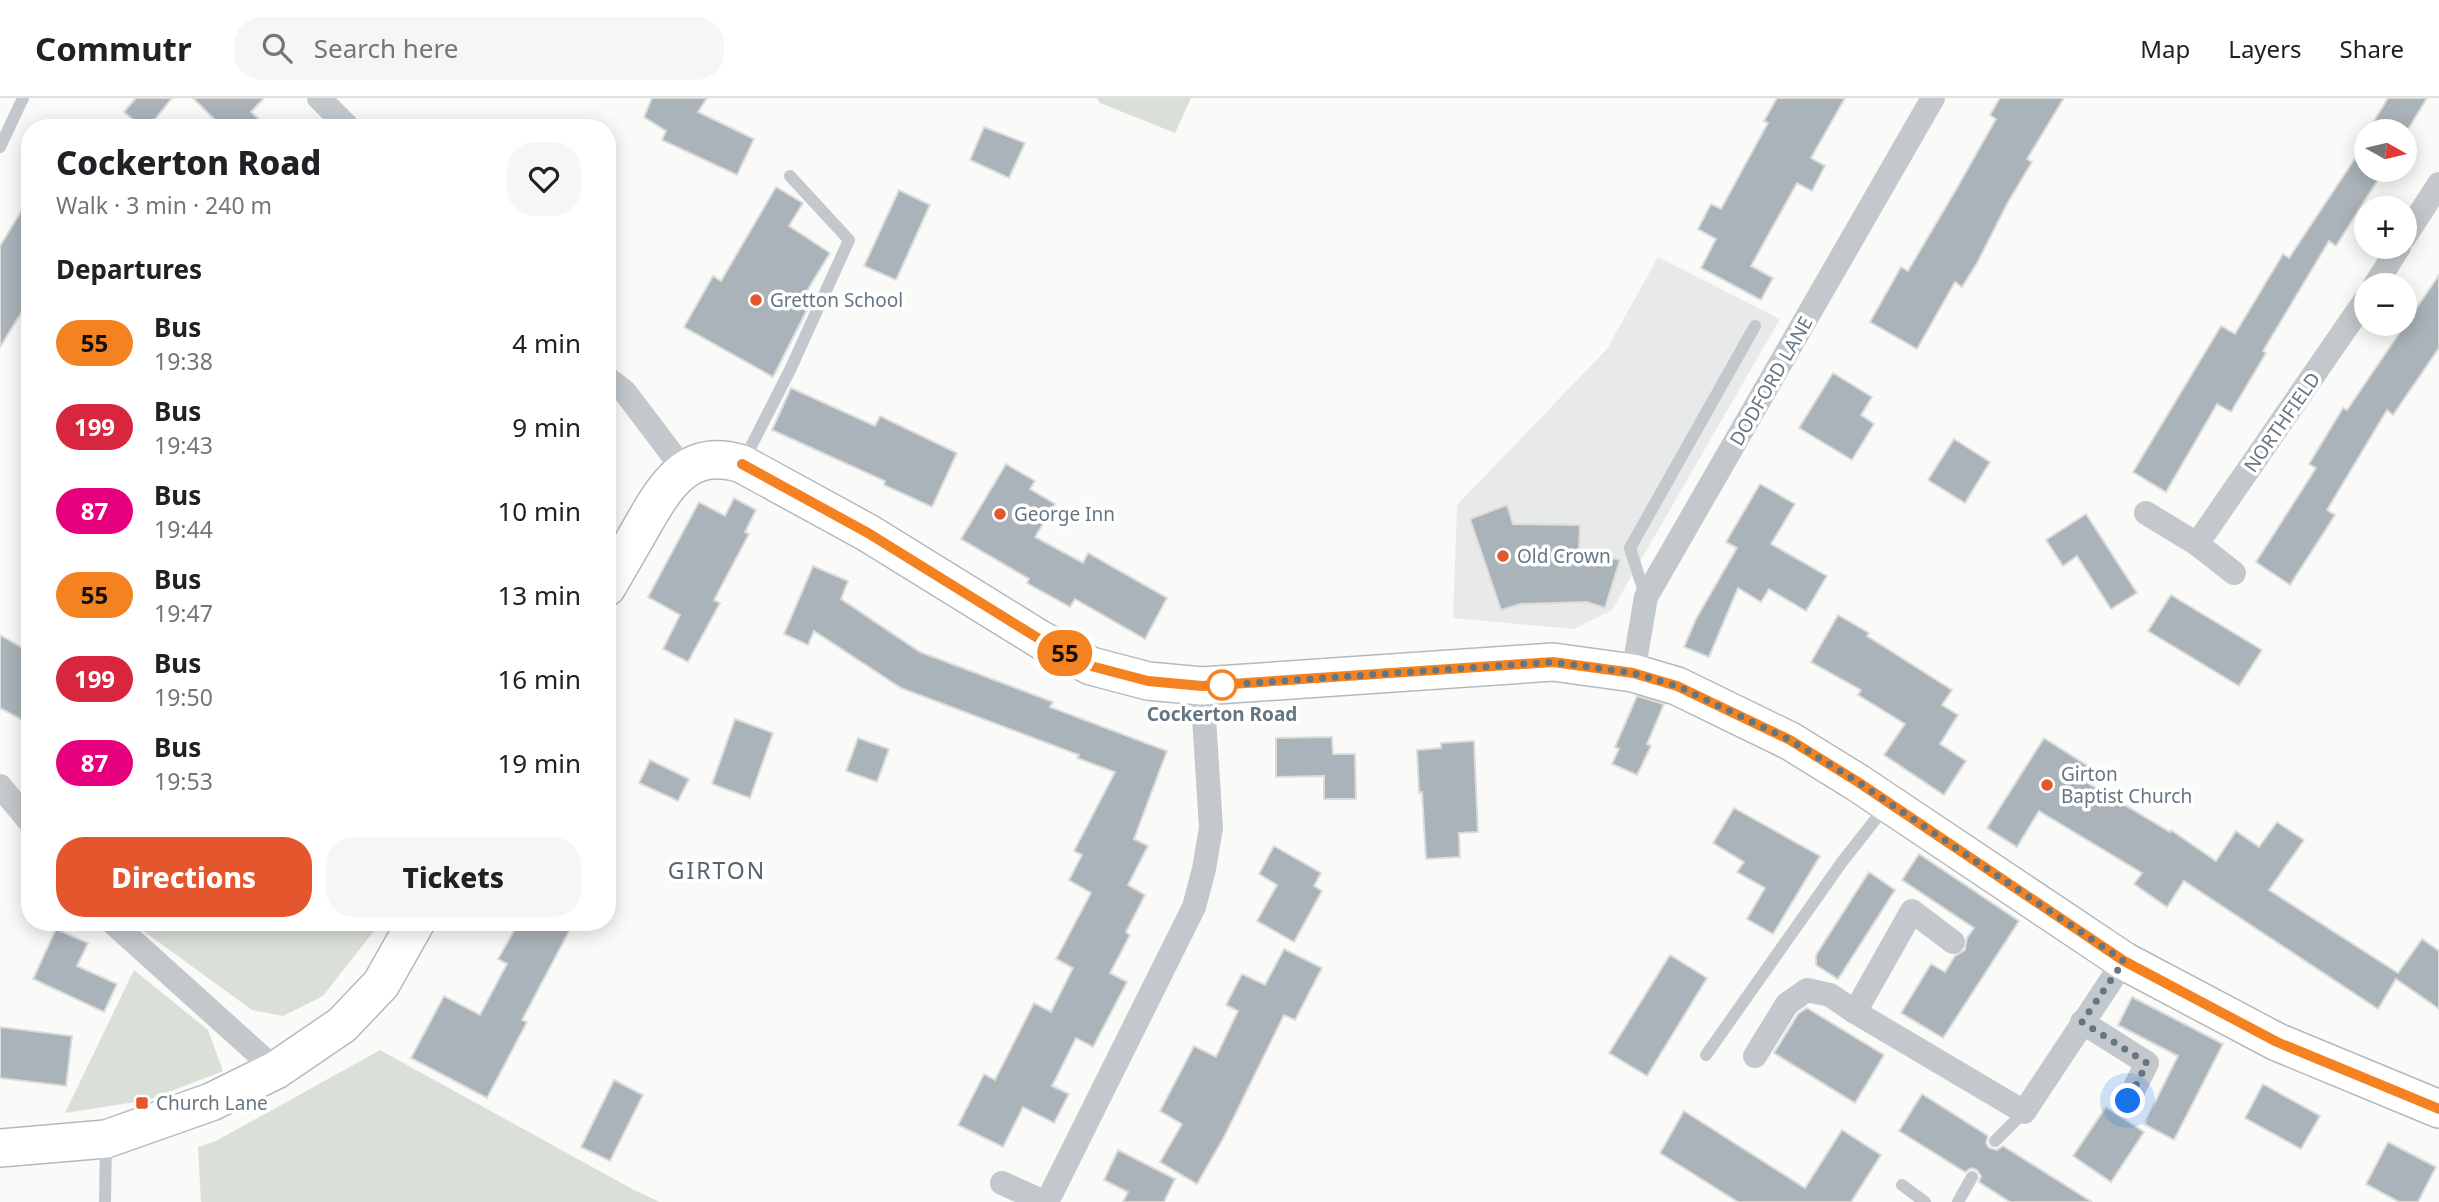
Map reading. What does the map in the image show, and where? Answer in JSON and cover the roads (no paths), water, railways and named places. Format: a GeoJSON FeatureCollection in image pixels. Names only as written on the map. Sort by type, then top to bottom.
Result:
{"type":"FeatureCollection","features":[{"type":"Feature","properties":{"kind":"street"},"geometry":{"type":"LineString","coordinates":[[319,98],[340,119]]}},
{"type":"Feature","properties":{"kind":"street","name":"DODFORD LANE"},"geometry":{"type":"LineString","coordinates":[[1633,673],[1646,597],[1933,98]]}},
{"type":"Feature","properties":{"kind":"street"},"geometry":{"type":"LineString","coordinates":[[2417,218],[2439,184]]}},
{"type":"Feature","properties":{"kind":"street","name":"NORTHFIELD"},"geometry":{"type":"LineString","coordinates":[[2197,544],[2354,316]]}},
{"type":"Feature","properties":{"kind":"street"},"geometry":{"type":"LineString","coordinates":[[616,385],[625,392],[684,470]]}},
{"type":"Feature","properties":{"kind":"street"},"geometry":{"type":"LineString","coordinates":[[616,571],[665,486],[684,470],[709,459],[725,458],[742,464],[868,533],[1041,640],[1091,666],[1148,681],[1202,686],[1553,662],[1633,673],[1677,686],[1790,740],[2124,961],[2277,1042],[2439,1109]]}},
{"type":"Feature","properties":{"kind":"street"},"geometry":{"type":"LineString","coordinates":[[2146,513],[2197,544],[2234,573]]}},
{"type":"Feature","properties":{"kind":"street"},"geometry":{"type":"LineString","coordinates":[[1002,1183],[1046,1202],[1194,907],[1211,828],[1202,686]]}},
{"type":"Feature","properties":{"kind":"street"},"geometry":{"type":"LineString","coordinates":[[0,786],[21,811]]}},
{"type":"Feature","properties":{"kind":"street"},"geometry":{"type":"LineString","coordinates":[[1855,1012],[1912,911],[1953,942]]}},
{"type":"Feature","properties":{"kind":"street"},"geometry":{"type":"LineString","coordinates":[[123,931],[276,1070]]}},
{"type":"Feature","properties":{"kind":"street"},"geometry":{"type":"LineString","coordinates":[[0,1148],[106,1139],[211,1102],[276,1070],[341,1025],[381,984],[411,931]]}},
{"type":"Feature","properties":{"kind":"street"},"geometry":{"type":"LineString","coordinates":[[1755,1056],[1787,1004],[1807,990],[1830,995],[2024,1112],[2124,961]]}},
{"type":"Feature","properties":{"kind":"street"},"geometry":{"type":"LineString","coordinates":[[2082,1022],[2147,1063],[2128,1101]]}},
{"type":"Feature","properties":{"kind":"lane"},"geometry":{"type":"LineString","coordinates":[[0,147],[23,98]]}},
{"type":"Feature","properties":{"kind":"lane"},"geometry":{"type":"LineString","coordinates":[[742,464],[790,370],[849,240],[790,176]]}},
{"type":"Feature","properties":{"kind":"lane"},"geometry":{"type":"LineString","coordinates":[[1646,597],[1630,548],[1755,326]]}},
{"type":"Feature","properties":{"kind":"lane"},"geometry":{"type":"LineString","coordinates":[[1706,1055],[1842,862],[1888,803]]}},
{"type":"Feature","properties":{"kind":"lane"},"geometry":{"type":"LineString","coordinates":[[1995,1141],[2024,1112]]}},
{"type":"Feature","properties":{"kind":"lane"},"geometry":{"type":"LineString","coordinates":[[106,1139],[106,1202]]}},
{"type":"Feature","properties":{"kind":"lane"},"geometry":{"type":"LineString","coordinates":[[1958,1202],[1972,1177]]}},
{"type":"Feature","properties":{"kind":"lane"},"geometry":{"type":"LineString","coordinates":[[1902,1185],[1925,1202]]}},
{"type":"Feature","properties":{"kind":"place","name":"Gretton School"},"geometry":{"type":"Point","coordinates":[756,300]}},
{"type":"Feature","properties":{"kind":"place","name":"George Inn"},"geometry":{"type":"Point","coordinates":[1000,514]}},
{"type":"Feature","properties":{"kind":"place","name":"Old Crown"},"geometry":{"type":"Point","coordinates":[1503,556]}},
{"type":"Feature","properties":{"kind":"place","name":"Cockerton Road"},"geometry":{"type":"Point","coordinates":[1222,685]}},
{"type":"Feature","properties":{"kind":"place","name":"Girton Baptist Church"},"geometry":{"type":"Point","coordinates":[2047,785]}},
{"type":"Feature","properties":{"kind":"place","name":"Church Lane"},"geometry":{"type":"Point","coordinates":[142,1103]}},
{"type":"Feature","properties":{"kind":"district","name":"GIRTON"},"geometry":{"type":"Point","coordinates":[717,871]}}]}
